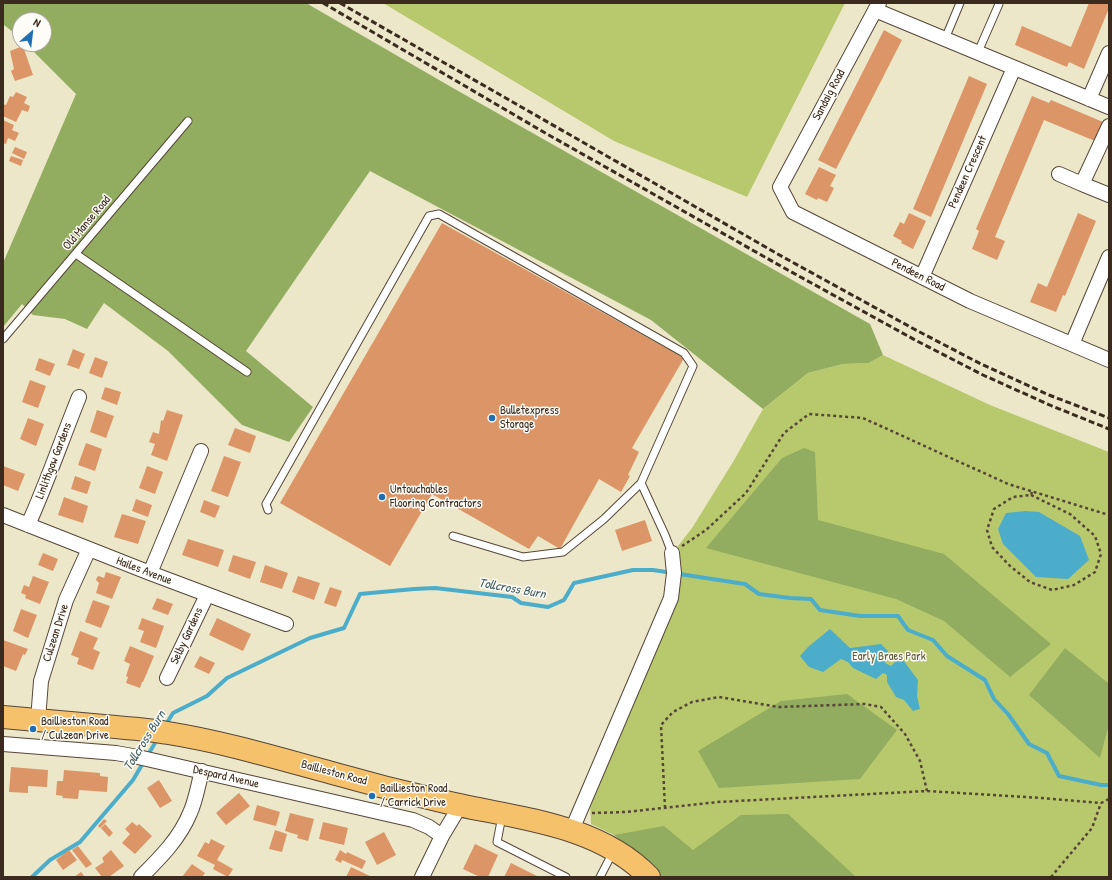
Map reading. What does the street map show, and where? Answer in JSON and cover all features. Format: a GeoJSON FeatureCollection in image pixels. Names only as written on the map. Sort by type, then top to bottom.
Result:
{"type":"FeatureCollection","features":[{"type":"Feature","properties":{"kind":"main road","name":"Baillieston Road"},"geometry":{"type":"LineString","coordinates":[[3,717],[161,731],[253,751],[332,774],[460,806],[526,818],[586,837],[614,850],[638,865],[649,877]]}},
{"type":"Feature","properties":{"kind":"street"},"geometry":{"type":"LineString","coordinates":[[877,6],[945,39],[1109,107]]}},
{"type":"Feature","properties":{"kind":"street","name":"Sandaig Road"},"geometry":{"type":"LineString","coordinates":[[780,187],[877,6]]}},
{"type":"Feature","properties":{"kind":"street"},"geometry":{"type":"LineString","coordinates":[[1089,99],[1109,54]]}},
{"type":"Feature","properties":{"kind":"street","name":"Pendeen Crescent"},"geometry":{"type":"LineString","coordinates":[[922,277],[1014,68]]}},
{"type":"Feature","properties":{"kind":"street"},"geometry":{"type":"LineString","coordinates":[[1082,184],[1109,126]]}},
{"type":"Feature","properties":{"kind":"street"},"geometry":{"type":"LineString","coordinates":[[1059,174],[1109,194]]}},
{"type":"Feature","properties":{"kind":"street","name":"Pendeen Road"},"geometry":{"type":"LineString","coordinates":[[780,187],[793,212],[970,301],[1109,360]]}},
{"type":"Feature","properties":{"kind":"street"},"geometry":{"type":"LineString","coordinates":[[1072,344],[1109,257]]}},
{"type":"Feature","properties":{"kind":"street","name":"Linlithgow Gardens"},"geometry":{"type":"LineString","coordinates":[[28,525],[42,494],[59,446],[79,397]]}},
{"type":"Feature","properties":{"kind":"street"},"geometry":{"type":"LineString","coordinates":[[150,573],[201,451]]}},
{"type":"Feature","properties":{"kind":"street","name":"Hailes Avenue"},"geometry":{"type":"LineString","coordinates":[[3,514],[88,549],[286,624]]}},
{"type":"Feature","properties":{"kind":"street","name":"Culzean Drive"},"geometry":{"type":"LineString","coordinates":[[38,720],[41,680],[66,600],[88,549]]}},
{"type":"Feature","properties":{"kind":"street"},"geometry":{"type":"LineString","coordinates":[[571,832],[670,598],[674,573],[672,553]]}},
{"type":"Feature","properties":{"kind":"street","name":"Selby Gardens"},"geometry":{"type":"LineString","coordinates":[[168,678],[207,594]]}},
{"type":"Feature","properties":{"kind":"street","name":"Despard Avenue"},"geometry":{"type":"LineString","coordinates":[[3,744],[116,753],[138,757],[412,820],[429,827],[442,836]]}},
{"type":"Feature","properties":{"kind":"street"},"geometry":{"type":"LineString","coordinates":[[141,877],[168,849],[183,826],[190,813],[202,771]]}},
{"type":"Feature","properties":{"kind":"street"},"geometry":{"type":"LineString","coordinates":[[422,877],[442,836],[460,806]]}},
{"type":"Feature","properties":{"kind":"lane"},"geometry":{"type":"LineString","coordinates":[[945,39],[960,3]]}},
{"type":"Feature","properties":{"kind":"lane"},"geometry":{"type":"LineString","coordinates":[[978,52],[999,3]]}},
{"type":"Feature","properties":{"kind":"lane","name":"Old Manse Road"},"geometry":{"type":"LineString","coordinates":[[3,339],[188,121]]}},
{"type":"Feature","properties":{"kind":"lane"},"geometry":{"type":"LineString","coordinates":[[268,510],[266,504],[429,216],[439,214],[684,353],[693,366],[641,483],[604,519],[563,552],[523,556],[453,536]]}},
{"type":"Feature","properties":{"kind":"lane"},"geometry":{"type":"LineString","coordinates":[[76,254],[247,372]]}},
{"type":"Feature","properties":{"kind":"lane"},"geometry":{"type":"LineString","coordinates":[[641,483],[665,534],[672,553]]}},
{"type":"Feature","properties":{"kind":"lane"},"geometry":{"type":"LineString","coordinates":[[503,814],[498,842],[566,877]]}},
{"type":"Feature","properties":{"kind":"lane"},"geometry":{"type":"LineString","coordinates":[[600,877],[614,850]]}},
{"type":"Feature","properties":{"kind":"path"},"geometry":{"type":"LineString","coordinates":[[672,553],[706,530],[746,493],[784,433],[809,414],[863,418],[1008,484],[1031,493],[1109,516]]}},
{"type":"Feature","properties":{"kind":"path"},"geometry":{"type":"LineString","coordinates":[[1031,493],[1070,514],[1095,536],[1101,554],[1095,572],[1074,585],[1052,590],[1030,582],[1010,566],[992,547],[987,530],[994,510],[1013,497],[1031,493]]}},
{"type":"Feature","properties":{"kind":"path"},"geometry":{"type":"LineString","coordinates":[[664,808],[661,725],[673,712],[692,702],[719,697],[778,707],[865,704],[881,707],[905,734],[920,761],[926,791]]}},
{"type":"Feature","properties":{"kind":"path"},"geometry":{"type":"LineString","coordinates":[[571,832],[592,813],[626,812],[718,802],[926,791],[1101,803],[1109,799]]}},
{"type":"Feature","properties":{"kind":"path"},"geometry":{"type":"LineString","coordinates":[[1051,877],[1092,828],[1101,803]]}},
{"type":"Feature","properties":{"kind":"green space"},"geometry":{"type":"Polygon","coordinates":[[[3,3],[306,3],[870,324],[883,355],[869,363],[843,364],[808,373],[763,409],[651,320],[370,171],[246,351],[313,407],[289,442],[242,425],[168,351],[104,303],[87,329],[65,319],[33,315],[22,304],[3,327],[3,263],[76,94],[34,52],[52,52],[52,12],[12,12],[12,31],[3,24],[3,3]]]}},
{"type":"Feature","properties":{"kind":"green space"},"geometry":{"type":"Polygon","coordinates":[[[383,3],[845,3],[747,197],[614,141],[383,3]]]}},
{"type":"Feature","properties":{"kind":"green space","name":"Early Braes Park"},"geometry":{"type":"Polygon","coordinates":[[[883,355],[990,405],[1109,452],[1109,877],[663,877],[644,859],[614,835],[591,824],[590,803],[678,596],[678,546],[692,528],[733,462],[763,409],[808,373],[843,364],[869,363],[883,355]]]}},
{"type":"Feature","properties":{"kind":"green space"},"geometry":{"type":"Polygon","coordinates":[[[804,448],[815,452],[818,520],[944,554],[1051,644],[1010,677],[944,621],[896,599],[706,548],[782,458],[804,448]]]}},
{"type":"Feature","properties":{"kind":"green space"},"geometry":{"type":"Polygon","coordinates":[[[1065,648],[1108,683],[1109,724],[1100,758],[1029,695],[1065,648]]]}},
{"type":"Feature","properties":{"kind":"green space"},"geometry":{"type":"Polygon","coordinates":[[[847,694],[897,730],[860,779],[719,788],[698,751],[781,701],[847,694]]]}},
{"type":"Feature","properties":{"kind":"green space"},"geometry":{"type":"Polygon","coordinates":[[[788,814],[856,877],[663,877],[644,859],[614,835],[664,826],[693,850],[741,815],[788,814]]]}},
{"type":"Feature","properties":{"kind":"water"},"geometry":{"type":"Polygon","coordinates":[[[1025,511],[1039,512],[1080,536],[1089,560],[1068,579],[1036,577],[1003,544],[998,529],[1006,513],[1025,511]]]}},
{"type":"Feature","properties":{"kind":"water"},"geometry":{"type":"Polygon","coordinates":[[[830,629],[850,648],[881,644],[888,651],[885,663],[891,666],[899,658],[903,660],[918,680],[917,696],[920,709],[913,711],[904,700],[896,697],[887,682],[887,675],[883,673],[876,679],[853,668],[848,662],[841,659],[823,672],[809,667],[800,656],[808,647],[830,629]]]}},
{"type":"Feature","properties":{"kind":"building"},"geometry":{"type":"Polygon","coordinates":[[[1089,3],[1109,3],[1109,8],[1084,69],[1069,62],[1067,67],[1015,45],[1022,26],[1071,47],[1089,3]]]}},
{"type":"Feature","properties":{"kind":"building"},"geometry":{"type":"Polygon","coordinates":[[[884,30],[902,40],[836,169],[818,160],[884,30]]]}},
{"type":"Feature","properties":{"kind":"building"},"geometry":{"type":"Polygon","coordinates":[[[10,51],[25,52],[33,75],[15,81],[11,71],[14,69],[10,51]]]}},
{"type":"Feature","properties":{"kind":"building"},"geometry":{"type":"Polygon","coordinates":[[[969,76],[987,84],[931,217],[913,209],[969,76]]]}},
{"type":"Feature","properties":{"kind":"building"},"geometry":{"type":"Polygon","coordinates":[[[16,92],[27,97],[24,103],[30,106],[28,112],[22,110],[16,122],[3,116],[3,104],[6,105],[10,96],[13,97],[16,92]]]}},
{"type":"Feature","properties":{"kind":"building"},"geometry":{"type":"Polygon","coordinates":[[[1032,96],[1049,103],[1051,100],[1103,122],[1095,141],[1044,120],[995,237],[1005,241],[997,260],[972,249],[979,231],[976,229],[1032,96]]]}},
{"type":"Feature","properties":{"kind":"building"},"geometry":{"type":"Polygon","coordinates":[[[3,120],[14,125],[12,130],[19,133],[15,141],[8,138],[6,144],[3,143],[3,120]]]}},
{"type":"Feature","properties":{"kind":"building"},"geometry":{"type":"Polygon","coordinates":[[[15,147],[27,152],[24,159],[12,153],[15,147]]]}},
{"type":"Feature","properties":{"kind":"building"},"geometry":{"type":"Polygon","coordinates":[[[11,156],[23,160],[21,166],[9,161],[11,156]]]}},
{"type":"Feature","properties":{"kind":"building"},"geometry":{"type":"Polygon","coordinates":[[[819,167],[836,175],[830,186],[834,188],[827,202],[818,198],[817,200],[805,194],[819,167]]]}},
{"type":"Feature","properties":{"kind":"building"},"geometry":{"type":"Polygon","coordinates":[[[909,213],[926,221],[913,249],[901,243],[902,241],[893,236],[900,222],[904,224],[909,213]]]}},
{"type":"Feature","properties":{"kind":"building"},"geometry":{"type":"Polygon","coordinates":[[[1078,213],[1096,221],[1065,296],[1063,295],[1056,312],[1030,302],[1038,283],[1047,287],[1078,213]]]}},
{"type":"Feature","properties":{"kind":"building"},"geometry":{"type":"Polygon","coordinates":[[[442,223],[684,358],[632,448],[639,452],[628,475],[630,476],[621,492],[599,479],[560,549],[538,536],[529,549],[432,494],[390,566],[280,503],[442,223]]]}},
{"type":"Feature","properties":{"kind":"building"},"geometry":{"type":"Polygon","coordinates":[[[73,349],[85,354],[79,369],[67,365],[73,349]]]}},
{"type":"Feature","properties":{"kind":"building"},"geometry":{"type":"Polygon","coordinates":[[[95,357],[108,362],[102,378],[89,373],[95,357]]]}},
{"type":"Feature","properties":{"kind":"building"},"geometry":{"type":"Polygon","coordinates":[[[39,358],[55,364],[50,376],[35,370],[39,358]]]}},
{"type":"Feature","properties":{"kind":"building"},"geometry":{"type":"Polygon","coordinates":[[[30,380],[46,386],[38,408],[22,402],[30,380]]]}},
{"type":"Feature","properties":{"kind":"building"},"geometry":{"type":"Polygon","coordinates":[[[105,387],[121,392],[117,405],[101,399],[105,387]]]}},
{"type":"Feature","properties":{"kind":"building"},"geometry":{"type":"Polygon","coordinates":[[[97,410],[114,416],[106,438],[90,432],[97,410]]]}},
{"type":"Feature","properties":{"kind":"building"},"geometry":{"type":"Polygon","coordinates":[[[167,410],[183,415],[167,461],[151,455],[155,444],[149,442],[153,432],[159,434],[161,420],[163,421],[167,410]]]}},
{"type":"Feature","properties":{"kind":"building"},"geometry":{"type":"Polygon","coordinates":[[[28,418],[44,424],[36,446],[20,439],[28,418]]]}},
{"type":"Feature","properties":{"kind":"building"},"geometry":{"type":"Polygon","coordinates":[[[235,428],[256,436],[250,453],[228,445],[235,428]]]}},
{"type":"Feature","properties":{"kind":"building"},"geometry":{"type":"Polygon","coordinates":[[[86,443],[102,449],[95,471],[78,465],[86,443]]]}},
{"type":"Feature","properties":{"kind":"building"},"geometry":{"type":"Polygon","coordinates":[[[224,456],[241,462],[228,497],[211,491],[224,456]]]}},
{"type":"Feature","properties":{"kind":"building"},"geometry":{"type":"Polygon","coordinates":[[[3,466],[25,474],[18,491],[3,485],[3,466]]]}},
{"type":"Feature","properties":{"kind":"building"},"geometry":{"type":"Polygon","coordinates":[[[147,466],[163,472],[155,494],[139,488],[147,466]]]}},
{"type":"Feature","properties":{"kind":"building"},"geometry":{"type":"Polygon","coordinates":[[[75,476],[91,482],[87,494],[71,489],[75,476]]]}},
{"type":"Feature","properties":{"kind":"building"},"geometry":{"type":"Polygon","coordinates":[[[64,497],[88,506],[83,523],[58,515],[64,497]]]}},
{"type":"Feature","properties":{"kind":"building"},"geometry":{"type":"Polygon","coordinates":[[[136,499],[152,505],[148,517],[132,511],[136,499]]]}},
{"type":"Feature","properties":{"kind":"building"},"geometry":{"type":"Polygon","coordinates":[[[204,500],[220,506],[215,518],[200,512],[204,500]]]}},
{"type":"Feature","properties":{"kind":"building"},"geometry":{"type":"Polygon","coordinates":[[[122,514],[146,521],[138,544],[114,537],[122,514]]]}},
{"type":"Feature","properties":{"kind":"building"},"geometry":{"type":"Polygon","coordinates":[[[645,520],[652,541],[622,551],[615,530],[645,520]]]}},
{"type":"Feature","properties":{"kind":"building"},"geometry":{"type":"Polygon","coordinates":[[[188,539],[224,550],[218,567],[182,555],[188,539]]]}},
{"type":"Feature","properties":{"kind":"building"},"geometry":{"type":"Polygon","coordinates":[[[43,553],[58,559],[53,571],[38,565],[43,553]]]}},
{"type":"Feature","properties":{"kind":"building"},"geometry":{"type":"Polygon","coordinates":[[[233,555],[256,562],[250,579],[228,571],[233,555]]]}},
{"type":"Feature","properties":{"kind":"building"},"geometry":{"type":"Polygon","coordinates":[[[265,565],[288,573],[282,589],[260,582],[265,565]]]}},
{"type":"Feature","properties":{"kind":"building"},"geometry":{"type":"Polygon","coordinates":[[[106,572],[121,577],[112,599],[96,593],[99,583],[96,580],[97,577],[99,576],[104,578],[106,572]]]}},
{"type":"Feature","properties":{"kind":"building"},"geometry":{"type":"Polygon","coordinates":[[[33,576],[49,582],[40,604],[25,598],[26,595],[21,593],[24,585],[29,587],[33,576]]]}},
{"type":"Feature","properties":{"kind":"building"},"geometry":{"type":"Polygon","coordinates":[[[298,576],[320,583],[314,600],[292,592],[298,576]]]}},
{"type":"Feature","properties":{"kind":"building"},"geometry":{"type":"Polygon","coordinates":[[[330,587],[342,591],[336,607],[324,603],[330,587]]]}},
{"type":"Feature","properties":{"kind":"building"},"geometry":{"type":"Polygon","coordinates":[[[157,598],[173,604],[168,615],[152,609],[157,598]]]}},
{"type":"Feature","properties":{"kind":"building"},"geometry":{"type":"Polygon","coordinates":[[[93,600],[110,606],[101,628],[85,622],[93,600]]]}},
{"type":"Feature","properties":{"kind":"building"},"geometry":{"type":"Polygon","coordinates":[[[21,609],[37,615],[28,638],[13,631],[21,609]]]}},
{"type":"Feature","properties":{"kind":"building"},"geometry":{"type":"Polygon","coordinates":[[[142,618],[164,626],[156,648],[140,642],[144,631],[138,629],[142,618]]]}},
{"type":"Feature","properties":{"kind":"building"},"geometry":{"type":"Polygon","coordinates":[[[217,618],[251,634],[243,651],[209,635],[217,618]]]}},
{"type":"Feature","properties":{"kind":"building"},"geometry":{"type":"Polygon","coordinates":[[[80,631],[98,638],[93,649],[100,652],[93,670],[77,664],[79,658],[71,655],[80,631]]]}},
{"type":"Feature","properties":{"kind":"building"},"geometry":{"type":"Polygon","coordinates":[[[3,640],[28,649],[25,655],[23,654],[16,671],[3,666],[3,640]]]}},
{"type":"Feature","properties":{"kind":"building"},"geometry":{"type":"Polygon","coordinates":[[[130,646],[154,656],[140,688],[126,683],[128,677],[126,676],[130,664],[124,661],[130,646]]]}},
{"type":"Feature","properties":{"kind":"building"},"geometry":{"type":"Polygon","coordinates":[[[200,656],[215,663],[209,674],[194,667],[200,656]]]}},
{"type":"Feature","properties":{"kind":"building"},"geometry":{"type":"Polygon","coordinates":[[[11,767],[48,770],[47,787],[28,786],[28,793],[9,792],[11,767]]]}},
{"type":"Feature","properties":{"kind":"building"},"geometry":{"type":"Polygon","coordinates":[[[64,770],[100,773],[100,776],[108,777],[107,792],[79,790],[78,799],[62,798],[63,796],[56,795],[57,781],[63,781],[64,770]]]}},
{"type":"Feature","properties":{"kind":"building"},"geometry":{"type":"Polygon","coordinates":[[[159,780],[172,801],[160,808],[147,788],[159,780]]]}},
{"type":"Feature","properties":{"kind":"building"},"geometry":{"type":"Polygon","coordinates":[[[239,793],[250,806],[226,825],[216,813],[239,793]]]}},
{"type":"Feature","properties":{"kind":"building"},"geometry":{"type":"Polygon","coordinates":[[[257,805],[280,812],[276,826],[253,820],[257,805]]]}},
{"type":"Feature","properties":{"kind":"building"},"geometry":{"type":"Polygon","coordinates":[[[290,813],[314,819],[308,841],[297,838],[298,835],[285,831],[290,813]]]}},
{"type":"Feature","properties":{"kind":"building"},"geometry":{"type":"Polygon","coordinates":[[[104,819],[107,821],[100,828],[98,826],[104,819]]]}},
{"type":"Feature","properties":{"kind":"building"},"geometry":{"type":"Polygon","coordinates":[[[132,822],[137,826],[139,824],[152,836],[135,854],[122,843],[130,834],[125,829],[132,822]]]}},
{"type":"Feature","properties":{"kind":"building"},"geometry":{"type":"Polygon","coordinates":[[[323,822],[348,828],[344,845],[319,839],[323,822]]]}},
{"type":"Feature","properties":{"kind":"building"},"geometry":{"type":"Polygon","coordinates":[[[105,824],[113,833],[109,837],[101,828],[105,824]]]}},
{"type":"Feature","properties":{"kind":"building"},"geometry":{"type":"Polygon","coordinates":[[[275,830],[287,834],[282,852],[269,849],[275,830]]]}},
{"type":"Feature","properties":{"kind":"building"},"geometry":{"type":"Polygon","coordinates":[[[384,832],[396,855],[377,865],[365,842],[384,832]]]}},
{"type":"Feature","properties":{"kind":"building"},"geometry":{"type":"Polygon","coordinates":[[[211,839],[225,846],[217,860],[233,869],[228,877],[213,869],[215,865],[197,856],[205,842],[209,844],[211,839]]]}},
{"type":"Feature","properties":{"kind":"building"},"geometry":{"type":"Polygon","coordinates":[[[475,844],[498,855],[488,877],[480,877],[463,869],[475,844]]]}},
{"type":"Feature","properties":{"kind":"building"},"geometry":{"type":"Polygon","coordinates":[[[78,846],[92,864],[86,868],[72,850],[78,846]]]}},
{"type":"Feature","properties":{"kind":"building"},"geometry":{"type":"Polygon","coordinates":[[[69,850],[77,860],[63,870],[56,860],[69,850]]]}},
{"type":"Feature","properties":{"kind":"building"},"geometry":{"type":"Polygon","coordinates":[[[111,850],[124,866],[109,877],[102,877],[95,868],[104,862],[102,858],[111,850]]]}},
{"type":"Feature","properties":{"kind":"building"},"geometry":{"type":"Polygon","coordinates":[[[340,850],[346,854],[347,852],[366,861],[362,869],[342,860],[341,863],[335,860],[340,850]]]}},
{"type":"Feature","properties":{"kind":"building"},"geometry":{"type":"Polygon","coordinates":[[[511,863],[539,877],[504,877],[511,863]]]}},
{"type":"Feature","properties":{"kind":"building"},"geometry":{"type":"Polygon","coordinates":[[[192,864],[205,873],[202,877],[182,877],[192,864]]]}},
{"type":"Feature","properties":{"kind":"building"},"geometry":{"type":"Polygon","coordinates":[[[351,867],[372,877],[346,877],[351,867]]]}},
{"type":"Feature","properties":{"kind":"building"},"geometry":{"type":"Polygon","coordinates":[[[81,872],[85,877],[74,877],[81,872]]]}},
{"type":"Feature","properties":{"kind":"waterway","name":"Tollcross Burn"},"geometry":{"type":"LineString","coordinates":[[165,726],[173,713],[207,696],[227,678],[310,638],[344,628],[360,594],[435,588],[512,597],[521,603],[548,607],[564,600],[574,583],[633,570],[653,570],[745,584],[759,594],[811,599],[820,610],[860,616],[898,616],[908,630],[933,640],[947,656],[985,680],[994,699],[1008,714],[1029,744],[1047,753],[1059,776],[1101,785],[1109,785]]}},
{"type":"Feature","properties":{"kind":"waterway","name":"Tollcross Burn"},"geometry":{"type":"LineString","coordinates":[[32,877],[50,860],[80,842],[133,780],[158,738]]}},
{"type":"Feature","properties":{"kind":"railway"},"geometry":{"type":"LineString","coordinates":[[323,3],[547,134],[917,341],[983,375],[1052,406],[1109,429]]}},
{"type":"Feature","properties":{"kind":"railway"},"geometry":{"type":"LineString","coordinates":[[340,3],[783,257],[914,329],[981,364],[1049,395],[1109,418]]}},
{"type":"Feature","properties":{"kind":"place","name":"Bulletexpress Storage"},"geometry":{"type":"Point","coordinates":[492,418]}},
{"type":"Feature","properties":{"kind":"place","name":"Untouchables Flooring Contractors"},"geometry":{"type":"Point","coordinates":[382,497]}},
{"type":"Feature","properties":{"kind":"place","name":"Baillieston Road / Culzean Drive"},"geometry":{"type":"Point","coordinates":[33,729]}},
{"type":"Feature","properties":{"kind":"place","name":"Baillieston Road / Carrick Drive"},"geometry":{"type":"Point","coordinates":[372,796]}}]}
